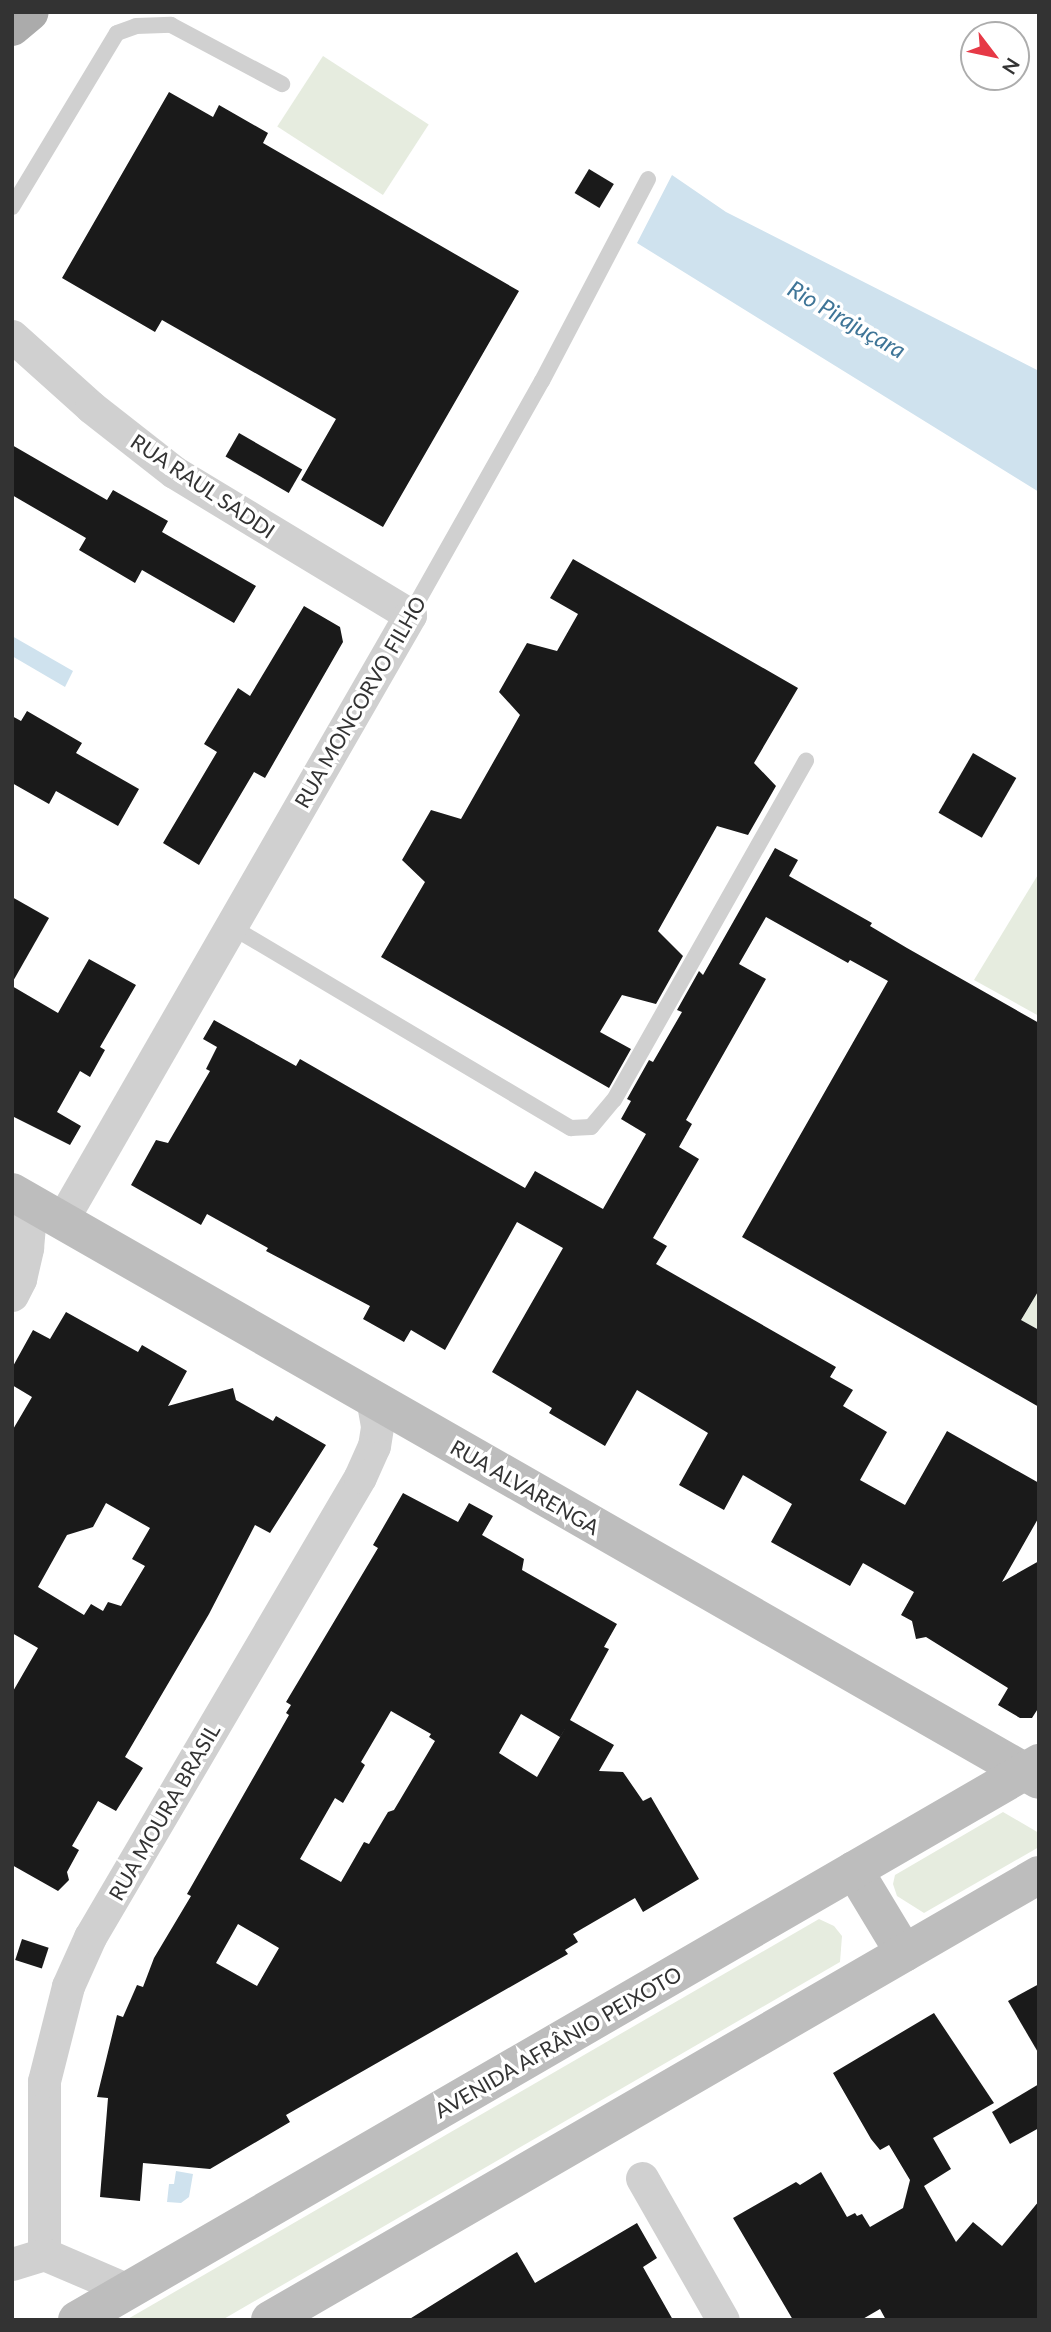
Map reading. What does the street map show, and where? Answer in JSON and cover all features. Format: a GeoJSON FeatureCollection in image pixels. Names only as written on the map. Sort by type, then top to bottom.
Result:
{"type":"FeatureCollection","features":[{"type":"Feature","properties":{"kind":"main road"},"geometry":{"type":"LineString","coordinates":[[12,27],[30,12]]}},
{"type":"Feature","properties":{"kind":"main road","name":"RUA ALVARENGA"},"geometry":{"type":"LineString","coordinates":[[35,1205],[372,1399],[1034,1772]]}},
{"type":"Feature","properties":{"kind":"main road","name":"AVENIDA AFRÂNIO PEIXOTO"},"geometry":{"type":"LineString","coordinates":[[77,2320],[854,1870],[1034,1772]]}},
{"type":"Feature","properties":{"kind":"main road"},"geometry":{"type":"LineString","coordinates":[[854,1870],[904,1953]]}},
{"type":"Feature","properties":{"kind":"main road"},"geometry":{"type":"LineString","coordinates":[[270,2320],[1039,1875]]}},
{"type":"Feature","properties":{"kind":"street","name":"RUA RAUL SADDI"},"geometry":{"type":"LineString","coordinates":[[12,336],[81,399],[174,472],[410,615]]}},
{"type":"Feature","properties":{"kind":"street","name":"RUA MONCORVO FILHO"},"geometry":{"type":"LineString","coordinates":[[12,1295],[20,1279],[35,1205],[232,927],[410,615]]}},
{"type":"Feature","properties":{"kind":"street","name":"RUA MOURA BRASIL"},"geometry":{"type":"LineString","coordinates":[[44,2254],[44,2081],[68,1986],[90,1937],[360,1477],[374,1446],[377,1426],[372,1399]]}},
{"type":"Feature","properties":{"kind":"street"},"geometry":{"type":"LineString","coordinates":[[642,2178],[723,2320]]}},
{"type":"Feature","properties":{"kind":"street"},"geometry":{"type":"LineString","coordinates":[[12,2264],[44,2254],[128,2290]]}},
{"type":"Feature","properties":{"kind":"lane"},"geometry":{"type":"LineString","coordinates":[[12,207],[117,33],[136,26],[171,25],[282,85]]}},
{"type":"Feature","properties":{"kind":"lane","name":"RUA MONCORVO FILHO"},"geometry":{"type":"LineString","coordinates":[[410,615],[542,381],[648,179]]}},
{"type":"Feature","properties":{"kind":"lane"},"geometry":{"type":"LineString","coordinates":[[232,927],[571,1128],[591,1127],[614,1100],[806,761]]}},
{"type":"Feature","properties":{"kind":"shaded area"},"geometry":{"type":"Polygon","coordinates":[[[323,56],[429,125],[383,195],[277,126],[323,56]]]}},
{"type":"Feature","properties":{"kind":"shaded area"},"geometry":{"type":"Polygon","coordinates":[[[1039,873],[1039,1016],[974,980],[1039,873]]]}},
{"type":"Feature","properties":{"kind":"shaded area"},"geometry":{"type":"Polygon","coordinates":[[[1039,1290],[1039,1330],[1021,1320],[1039,1290]]]}},
{"type":"Feature","properties":{"kind":"shaded area"},"geometry":{"type":"Polygon","coordinates":[[[1003,1812],[1039,1833],[1039,1847],[924,1913],[897,1896],[893,1884],[895,1875],[1003,1812]]]}},
{"type":"Feature","properties":{"kind":"shaded area"},"geometry":{"type":"Polygon","coordinates":[[[819,1919],[834,1926],[842,1936],[840,1962],[222,2320],[126,2320],[819,1919]]]}},
{"type":"Feature","properties":{"kind":"water","name":"Rio Pirajuçara"},"geometry":{"type":"Polygon","coordinates":[[[672,175],[726,212],[1039,371],[1039,492],[637,243],[672,175]]]}},
{"type":"Feature","properties":{"kind":"water"},"geometry":{"type":"Polygon","coordinates":[[[12,636],[73,671],[65,687],[12,656],[12,636]]]}},
{"type":"Feature","properties":{"kind":"water"},"geometry":{"type":"Polygon","coordinates":[[[176,2171],[193,2174],[189,2197],[181,2203],[167,2202],[169,2184],[174,2184],[176,2171]]]}},
{"type":"Feature","properties":{"kind":"building"},"geometry":{"type":"Polygon","coordinates":[[[169,92],[213,117],[219,105],[268,133],[263,143],[519,291],[383,527],[301,480],[336,419],[162,320],[155,332],[62,278],[169,92]]]}},
{"type":"Feature","properties":{"kind":"building"},"geometry":{"type":"Polygon","coordinates":[[[589,169],[614,184],[599,208],[575,193],[589,169]]]}},
{"type":"Feature","properties":{"kind":"building"},"geometry":{"type":"Polygon","coordinates":[[[239,433],[302,469],[289,493],[226,456],[239,433]]]}},
{"type":"Feature","properties":{"kind":"building"},"geometry":{"type":"Polygon","coordinates":[[[12,445],[107,500],[113,490],[168,521],[162,532],[256,586],[234,623],[142,570],[135,583],[79,550],[86,538],[12,495],[12,445]]]}},
{"type":"Feature","properties":{"kind":"building"},"geometry":{"type":"Polygon","coordinates":[[[573,559],[798,688],[754,763],[776,786],[748,835],[717,826],[658,931],[683,956],[656,1004],[622,995],[600,1032],[631,1049],[609,1088],[381,957],[425,882],[402,860],[431,810],[461,819],[520,715],[499,692],[527,643],[557,651],[578,614],[550,598],[573,559]]]}},
{"type":"Feature","properties":{"kind":"building"},"geometry":{"type":"Polygon","coordinates":[[[304,606],[340,627],[343,642],[265,778],[254,772],[199,865],[163,843],[217,752],[204,744],[238,688],[250,696],[304,606]]]}},
{"type":"Feature","properties":{"kind":"building"},"geometry":{"type":"Polygon","coordinates":[[[27,711],[82,743],[76,753],[139,789],[118,826],[56,791],[49,804],[12,783],[12,716],[21,721],[27,711]]]}},
{"type":"Feature","properties":{"kind":"building"},"geometry":{"type":"Polygon","coordinates":[[[973,753],[1016,778],[982,838],[938,813],[973,753]]]}},
{"type":"Feature","properties":{"kind":"building"},"geometry":{"type":"Polygon","coordinates":[[[775,848],[798,860],[789,876],[872,923],[870,926],[907,948],[1039,1023],[1039,1290],[1021,1320],[1039,1330],[1039,1407],[742,1237],[888,981],[850,960],[848,963],[766,917],[739,964],[766,979],[686,1120],[692,1124],[679,1147],[699,1159],[653,1238],[667,1246],[656,1264],[836,1367],[830,1377],[853,1390],[843,1406],[887,1432],[860,1480],[905,1505],[947,1431],[1039,1483],[1039,1517],[1002,1582],[1039,1561],[1039,1707],[1032,1718],[1020,1718],[998,1705],[1008,1688],[926,1637],[916,1639],[912,1621],[901,1615],[914,1592],[863,1563],[850,1586],[771,1542],[792,1504],[743,1475],[724,1510],[679,1485],[708,1433],[637,1390],[605,1446],[549,1413],[552,1408],[492,1372],[563,1248],[517,1222],[445,1350],[411,1330],[404,1342],[363,1319],[370,1306],[266,1251],[268,1248],[207,1214],[201,1225],[131,1185],[156,1140],[168,1143],[210,1071],[206,1069],[217,1047],[203,1039],[214,1020],[296,1066],[300,1059],[525,1188],[535,1171],[603,1209],[646,1134],[621,1119],[631,1101],[627,1099],[649,1060],[653,1062],[682,1012],[677,1010],[699,971],[703,975],[775,848]]]}},
{"type":"Feature","properties":{"kind":"building"},"geometry":{"type":"Polygon","coordinates":[[[12,897],[49,918],[12,983],[12,897]]]}},
{"type":"Feature","properties":{"kind":"building"},"geometry":{"type":"Polygon","coordinates":[[[89,959],[136,985],[100,1047],[105,1050],[90,1077],[80,1071],[57,1112],[81,1126],[70,1145],[12,1116],[12,986],[58,1013],[89,959]]]}},
{"type":"Feature","properties":{"kind":"building"},"geometry":{"type":"Polygon","coordinates":[[[66,1312],[138,1352],[142,1345],[187,1371],[168,1406],[233,1388],[236,1400],[273,1421],[276,1416],[326,1445],[270,1533],[255,1525],[209,1614],[125,1757],[143,1768],[116,1811],[98,1801],[72,1846],[79,1850],[67,1872],[69,1880],[58,1891],[12,1865],[12,1693],[38,1648],[12,1633],[12,1431],[32,1397],[12,1385],[12,1368],[33,1330],[50,1339],[66,1312]],[[106,1503],[93,1527],[67,1535],[38,1587],[84,1615],[91,1604],[103,1611],[108,1602],[121,1606],[145,1566],[132,1559],[150,1528],[106,1503]]]}},
{"type":"Feature","properties":{"kind":"building"},"geometry":{"type":"Polygon","coordinates":[[[403,1493],[458,1522],[469,1503],[493,1516],[482,1535],[524,1559],[522,1570],[617,1624],[604,1647],[609,1649],[570,1720],[614,1745],[599,1771],[623,1772],[643,1801],[651,1797],[699,1879],[643,1912],[635,1898],[573,1934],[578,1942],[565,1950],[568,1954],[286,2115],[290,2122],[210,2169],[143,2163],[140,2201],[100,2197],[108,2098],[97,2097],[117,2015],[123,2017],[137,1985],[143,1987],[154,1958],[191,1896],[187,1894],[289,1715],[286,1713],[291,1705],[286,1702],[378,1548],[373,1545],[403,1493]],[[391,1711],[361,1762],[365,1765],[343,1803],[335,1798],[300,1859],[341,1882],[364,1842],[369,1844],[388,1812],[394,1810],[435,1741],[429,1737],[431,1734],[391,1711]],[[521,1714],[499,1753],[537,1777],[567,1725],[560,1737],[521,1714]],[[238,1924],[216,1963],[257,1986],[279,1948],[238,1924]]]}},
{"type":"Feature","properties":{"kind":"building"},"geometry":{"type":"Polygon","coordinates":[[[22,1939],[49,1948],[42,1969],[15,1960],[22,1939]]]}},
{"type":"Feature","properties":{"kind":"building"},"geometry":{"type":"Polygon","coordinates":[[[1039,1984],[1039,2054],[1008,2001],[1039,1984]]]}},
{"type":"Feature","properties":{"kind":"building"},"geometry":{"type":"Polygon","coordinates":[[[934,2013],[994,2103],[933,2138],[951,2169],[924,2186],[956,2242],[973,2222],[1002,2246],[1039,2201],[1039,2320],[886,2320],[880,2309],[861,2320],[793,2320],[733,2218],[796,2182],[800,2185],[821,2172],[847,2217],[855,2213],[857,2216],[862,2214],[870,2227],[903,2208],[910,2180],[889,2145],[880,2150],[871,2139],[833,2073],[934,2013]]]}},
{"type":"Feature","properties":{"kind":"building"},"geometry":{"type":"Polygon","coordinates":[[[1039,2084],[1039,2128],[1010,2144],[992,2112],[1039,2084]]]}},
{"type":"Feature","properties":{"kind":"building"},"geometry":{"type":"Polygon","coordinates":[[[637,2223],[657,2258],[643,2267],[673,2320],[408,2320],[517,2252],[535,2283],[637,2223]]]}}]}
